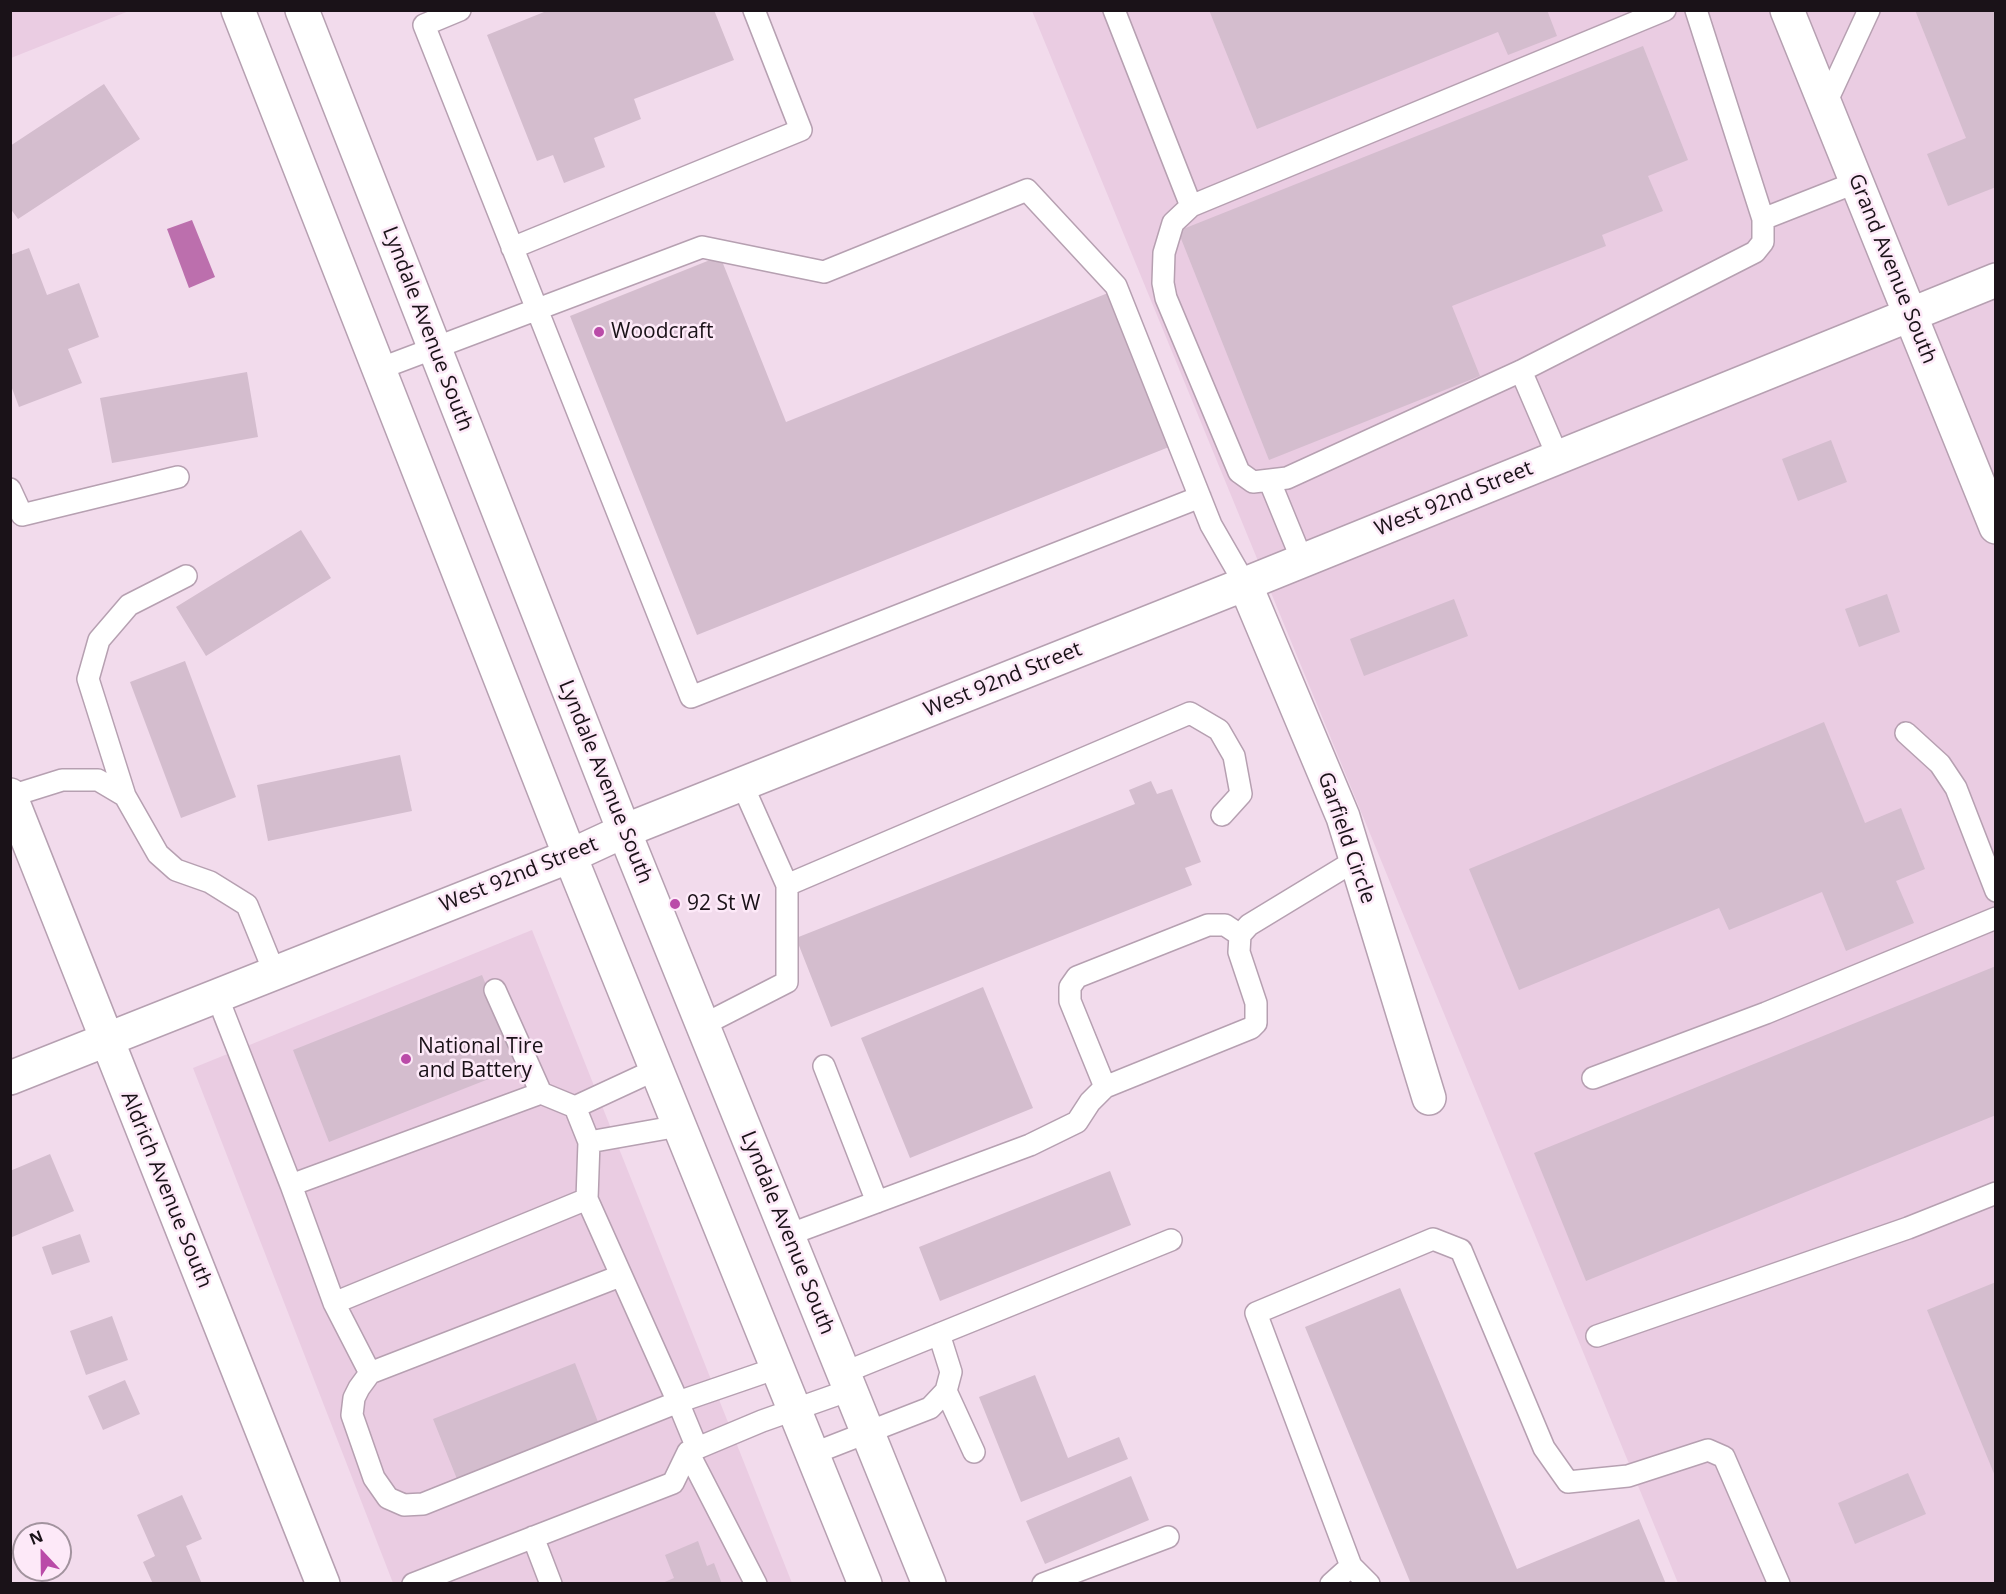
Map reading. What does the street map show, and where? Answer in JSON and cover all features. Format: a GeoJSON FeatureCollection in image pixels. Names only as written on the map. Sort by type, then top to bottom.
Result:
{"type":"FeatureCollection","features":[{"type":"Feature","properties":{"kind":"street"},"geometry":{"type":"LineString","coordinates":[[238,10],[570,856],[865,1584]]}},
{"type":"Feature","properties":{"kind":"street","name":"Lyndale Avenue South"},"geometry":{"type":"LineString","coordinates":[[302,10],[624,831],[929,1584]]}},
{"type":"Feature","properties":{"kind":"street","name":"Grand Avenue South"},"geometry":{"type":"LineString","coordinates":[[1787,10],[1995,527]]}},
{"type":"Feature","properties":{"kind":"street","name":"West 92nd Street"},"geometry":{"type":"LineString","coordinates":[[10,1078],[570,856],[624,831],[1245,584],[1995,280]]}},
{"type":"Feature","properties":{"kind":"street","name":"Garfield Circle"},"geometry":{"type":"LineString","coordinates":[[1245,584],[1342,817],[1429,1098]]}},
{"type":"Feature","properties":{"kind":"street","name":"Aldrich Avenue South"},"geometry":{"type":"LineString","coordinates":[[11,795],[323,1584]]}},
{"type":"Feature","properties":{"kind":"lane"},"geometry":{"type":"LineString","coordinates":[[460,10],[424,25],[691,696],[1200,497]]}},
{"type":"Feature","properties":{"kind":"lane"},"geometry":{"type":"LineString","coordinates":[[512,248],[801,130],[754,10]]}},
{"type":"Feature","properties":{"kind":"lane"},"geometry":{"type":"LineString","coordinates":[[1114,10],[1191,206]]}},
{"type":"Feature","properties":{"kind":"lane"},"geometry":{"type":"LineString","coordinates":[[1665,10],[1191,206],[1173,223],[1164,253],[1162,283],[1166,298],[1239,472],[1253,482],[1270,482],[1287,478],[1521,371],[1755,252],[1763,242],[1763,219],[1696,10]]}},
{"type":"Feature","properties":{"kind":"lane"},"geometry":{"type":"LineString","coordinates":[[1825,105],[1869,10]]}},
{"type":"Feature","properties":{"kind":"lane"},"geometry":{"type":"LineString","coordinates":[[1763,219],[1857,182]]}},
{"type":"Feature","properties":{"kind":"lane"},"geometry":{"type":"LineString","coordinates":[[379,369],[702,247],[824,272],[1027,190],[1116,286],[1211,525],[1245,584]]}},
{"type":"Feature","properties":{"kind":"lane"},"geometry":{"type":"LineString","coordinates":[[1521,371],[1558,457]]}},
{"type":"Feature","properties":{"kind":"lane"},"geometry":{"type":"LineString","coordinates":[[10,489],[22,515],[178,477]]}},
{"type":"Feature","properties":{"kind":"lane"},"geometry":{"type":"LineString","coordinates":[[1270,482],[1302,560]]}},
{"type":"Feature","properties":{"kind":"lane"},"geometry":{"type":"LineString","coordinates":[[186,576],[129,605],[99,640],[88,679],[125,796],[158,854],[176,870],[210,882],[247,905],[275,974]]}},
{"type":"Feature","properties":{"kind":"lane"},"geometry":{"type":"LineString","coordinates":[[787,885],[1190,713],[1219,730],[1234,756],[1241,794],[1222,815]]}},
{"type":"Feature","properties":{"kind":"lane"},"geometry":{"type":"LineString","coordinates":[[1906,733],[1940,764],[1956,788],[1995,891]]}},
{"type":"Feature","properties":{"kind":"lane"},"geometry":{"type":"LineString","coordinates":[[11,795],[62,780],[98,780],[125,796]]}},
{"type":"Feature","properties":{"kind":"lane"},"geometry":{"type":"LineString","coordinates":[[703,1025],[787,982],[787,885],[741,784]]}},
{"type":"Feature","properties":{"kind":"lane"},"geometry":{"type":"LineString","coordinates":[[788,1235],[1030,1145],[1077,1122],[1090,1102],[1105,1087],[1251,1029],[1256,1023],[1256,1003],[1239,952],[1240,935],[1249,926],[1356,860]]}},
{"type":"Feature","properties":{"kind":"lane"},"geometry":{"type":"LineString","coordinates":[[1593,1078],[1766,1013],[1995,918]]}},
{"type":"Feature","properties":{"kind":"lane"},"geometry":{"type":"LineString","coordinates":[[1105,1087],[1070,1001],[1071,987],[1077,977],[1208,925],[1225,925],[1240,935]]}},
{"type":"Feature","properties":{"kind":"lane"},"geometry":{"type":"LineString","coordinates":[[495,990],[541,1093]]}},
{"type":"Feature","properties":{"kind":"lane"},"geometry":{"type":"LineString","coordinates":[[217,996],[291,1185],[334,1303],[370,1373]]}},
{"type":"Feature","properties":{"kind":"lane"},"geometry":{"type":"LineString","coordinates":[[824,1066],[877,1202]]}},
{"type":"Feature","properties":{"kind":"lane"},"geometry":{"type":"LineString","coordinates":[[575,1107],[657,1069]]}},
{"type":"Feature","properties":{"kind":"lane"},"geometry":{"type":"LineString","coordinates":[[291,1185],[541,1093],[575,1107],[589,1142],[587,1199],[678,1402],[692,1450],[756,1584]]}},
{"type":"Feature","properties":{"kind":"lane"},"geometry":{"type":"LineString","coordinates":[[589,1142],[679,1126]]}},
{"type":"Feature","properties":{"kind":"lane"},"geometry":{"type":"LineString","coordinates":[[1597,1336],[1908,1228],[1995,1193]]}},
{"type":"Feature","properties":{"kind":"lane"},"geometry":{"type":"LineString","coordinates":[[334,1303],[587,1199]]}},
{"type":"Feature","properties":{"kind":"lane"},"geometry":{"type":"LineString","coordinates":[[1369,1584],[1351,1566],[1256,1313],[1433,1239],[1461,1250],[1544,1448],[1568,1482],[1628,1476],[1708,1450],[1724,1457],[1779,1584]]}},
{"type":"Feature","properties":{"kind":"lane"},"geometry":{"type":"LineString","coordinates":[[413,1584],[437,1579],[533,1537],[673,1483],[692,1450],[794,1409],[939,1334],[1171,1240]]}},
{"type":"Feature","properties":{"kind":"lane"},"geometry":{"type":"LineString","coordinates":[[620,1276],[370,1373],[354,1398],[352,1415],[374,1478],[388,1498],[404,1505],[423,1504],[678,1402],[777,1368]]}},
{"type":"Feature","properties":{"kind":"lane"},"geometry":{"type":"LineString","coordinates":[[812,1454],[930,1408],[946,1391],[951,1372],[939,1334]]}},
{"type":"Feature","properties":{"kind":"lane"},"geometry":{"type":"LineString","coordinates":[[946,1391],[974,1452]]}},
{"type":"Feature","properties":{"kind":"lane"},"geometry":{"type":"LineString","coordinates":[[533,1537],[551,1584]]}},
{"type":"Feature","properties":{"kind":"lane"},"geometry":{"type":"LineString","coordinates":[[1043,1584],[1168,1537]]}},
{"type":"Feature","properties":{"kind":"lane"},"geometry":{"type":"LineString","coordinates":[[1331,1584],[1351,1566]]}},
{"type":"Feature","properties":{"kind":"shaded area"},"geometry":{"type":"Polygon","coordinates":[[[11,10],[129,10],[129,11],[11,58],[11,10]]]}},
{"type":"Feature","properties":{"kind":"shaded area"},"geometry":{"type":"Polygon","coordinates":[[[1032,11],[1995,11],[1995,1583],[1678,1583],[1032,11]]]}},
{"type":"Feature","properties":{"kind":"shaded area"},"geometry":{"type":"Polygon","coordinates":[[[192,220],[215,277],[189,288],[167,229],[192,220]]]}},
{"type":"Feature","properties":{"kind":"shaded area"},"geometry":{"type":"Polygon","coordinates":[[[532,930],[792,1583],[393,1583],[193,1068],[532,930]]]}},
{"type":"Feature","properties":{"kind":"building"},"geometry":{"type":"Polygon","coordinates":[[[549,10],[714,10],[734,60],[634,99],[641,119],[594,138],[605,167],[564,183],[553,155],[537,161],[487,35],[549,10]]]}},
{"type":"Feature","properties":{"kind":"building"},"geometry":{"type":"Polygon","coordinates":[[[1209,10],[1547,10],[1557,36],[1508,55],[1498,32],[1257,129],[1209,10]]]}},
{"type":"Feature","properties":{"kind":"building"},"geometry":{"type":"Polygon","coordinates":[[[1915,10],[1996,10],[1996,187],[1948,206],[1927,154],[1966,138],[1915,10]]]}},
{"type":"Feature","properties":{"kind":"building"},"geometry":{"type":"Polygon","coordinates":[[[1643,46],[1688,160],[1648,176],[1663,211],[1602,235],[1606,246],[1452,306],[1480,376],[1269,460],[1178,231],[1643,46]]]}},
{"type":"Feature","properties":{"kind":"building"},"geometry":{"type":"Polygon","coordinates":[[[104,84],[140,139],[18,219],[10,208],[10,146],[104,84]]]}},
{"type":"Feature","properties":{"kind":"building"},"geometry":{"type":"Polygon","coordinates":[[[29,248],[47,295],[79,283],[99,337],[68,349],[82,383],[19,407],[10,383],[10,255],[29,248]]]}},
{"type":"Feature","properties":{"kind":"building"},"geometry":{"type":"Polygon","coordinates":[[[720,256],[786,422],[1113,291],[1174,445],[697,635],[570,316],[720,256]]]}},
{"type":"Feature","properties":{"kind":"building"},"geometry":{"type":"Polygon","coordinates":[[[247,372],[258,437],[112,463],[100,398],[247,372]]]}},
{"type":"Feature","properties":{"kind":"building"},"geometry":{"type":"Polygon","coordinates":[[[1831,440],[1847,482],[1798,501],[1782,459],[1831,440]]]}},
{"type":"Feature","properties":{"kind":"building"},"geometry":{"type":"Polygon","coordinates":[[[301,530],[331,578],[206,656],[176,607],[301,530]]]}},
{"type":"Feature","properties":{"kind":"building"},"geometry":{"type":"Polygon","coordinates":[[[1887,594],[1900,632],[1859,647],[1845,609],[1887,594]]]}},
{"type":"Feature","properties":{"kind":"building"},"geometry":{"type":"Polygon","coordinates":[[[1454,599],[1468,636],[1364,676],[1350,639],[1454,599]]]}},
{"type":"Feature","properties":{"kind":"building"},"geometry":{"type":"Polygon","coordinates":[[[185,661],[236,797],[181,818],[130,682],[185,661]]]}},
{"type":"Feature","properties":{"kind":"building"},"geometry":{"type":"Polygon","coordinates":[[[1824,722],[1865,823],[1901,808],[1925,869],[1896,881],[1914,923],[1846,951],[1822,892],[1729,930],[1719,908],[1519,990],[1469,869],[1824,722]]]}},
{"type":"Feature","properties":{"kind":"building"},"geometry":{"type":"Polygon","coordinates":[[[400,755],[412,811],[268,841],[257,785],[400,755]]]}},
{"type":"Feature","properties":{"kind":"building"},"geometry":{"type":"Polygon","coordinates":[[[1151,781],[1157,794],[1172,789],[1201,862],[1185,868],[1192,885],[831,1027],[796,938],[1135,804],[1129,790],[1151,781]]]}},
{"type":"Feature","properties":{"kind":"building"},"geometry":{"type":"Polygon","coordinates":[[[1996,966],[1996,1115],[1586,1281],[1534,1153],[1996,966]]]}},
{"type":"Feature","properties":{"kind":"building","name":"National Tire and Battery"},"geometry":{"type":"Polygon","coordinates":[[[482,975],[519,1067],[329,1142],[293,1050],[482,975]]]}},
{"type":"Feature","properties":{"kind":"building"},"geometry":{"type":"Polygon","coordinates":[[[983,987],[1033,1108],[910,1158],[861,1038],[983,987]]]}},
{"type":"Feature","properties":{"kind":"building"},"geometry":{"type":"Polygon","coordinates":[[[50,1154],[74,1211],[12,1237],[10,1171],[50,1154]]]}},
{"type":"Feature","properties":{"kind":"building"},"geometry":{"type":"Polygon","coordinates":[[[1110,1171],[1131,1225],[940,1301],[919,1247],[1110,1171]]]}},
{"type":"Feature","properties":{"kind":"building"},"geometry":{"type":"Polygon","coordinates":[[[80,1234],[90,1262],[52,1275],[42,1247],[80,1234]]]}},
{"type":"Feature","properties":{"kind":"building"},"geometry":{"type":"Polygon","coordinates":[[[1996,1282],[1996,1476],[1995,1476],[1927,1310],[1996,1282]]]}},
{"type":"Feature","properties":{"kind":"building"},"geometry":{"type":"Polygon","coordinates":[[[1400,1288],[1517,1569],[1639,1519],[1666,1584],[1411,1584],[1305,1327],[1400,1288]]]}},
{"type":"Feature","properties":{"kind":"building"},"geometry":{"type":"Polygon","coordinates":[[[112,1316],[128,1360],[86,1375],[70,1331],[112,1316]]]}},
{"type":"Feature","properties":{"kind":"building"},"geometry":{"type":"Polygon","coordinates":[[[575,1363],[598,1422],[457,1479],[433,1419],[575,1363]]]}},
{"type":"Feature","properties":{"kind":"building"},"geometry":{"type":"Polygon","coordinates":[[[1035,1375],[1068,1458],[1119,1437],[1128,1459],[1021,1502],[979,1397],[1035,1375]]]}},
{"type":"Feature","properties":{"kind":"building"},"geometry":{"type":"Polygon","coordinates":[[[125,1380],[140,1414],[103,1430],[88,1396],[125,1380]]]}},
{"type":"Feature","properties":{"kind":"building"},"geometry":{"type":"Polygon","coordinates":[[[1908,1473],[1926,1514],[1855,1544],[1838,1503],[1908,1473]]]}},
{"type":"Feature","properties":{"kind":"building"},"geometry":{"type":"Polygon","coordinates":[[[1131,1476],[1149,1520],[1045,1564],[1026,1521],[1131,1476]]]}},
{"type":"Feature","properties":{"kind":"building"},"geometry":{"type":"Polygon","coordinates":[[[182,1495],[202,1539],[186,1546],[202,1584],[153,1584],[143,1562],[155,1556],[137,1515],[182,1495]]]}},
{"type":"Feature","properties":{"kind":"building"},"geometry":{"type":"Polygon","coordinates":[[[698,1541],[707,1566],[714,1563],[722,1584],[660,1584],[674,1578],[665,1555],[698,1541]]]}},
{"type":"Feature","properties":{"kind":"place","name":"Woodcraft"},"geometry":{"type":"Point","coordinates":[599,332]}},
{"type":"Feature","properties":{"kind":"place","name":"92 St W"},"geometry":{"type":"Point","coordinates":[675,904]}},
{"type":"Feature","properties":{"kind":"place","name":"National Tire and Battery"},"geometry":{"type":"Point","coordinates":[406,1059]}}]}
